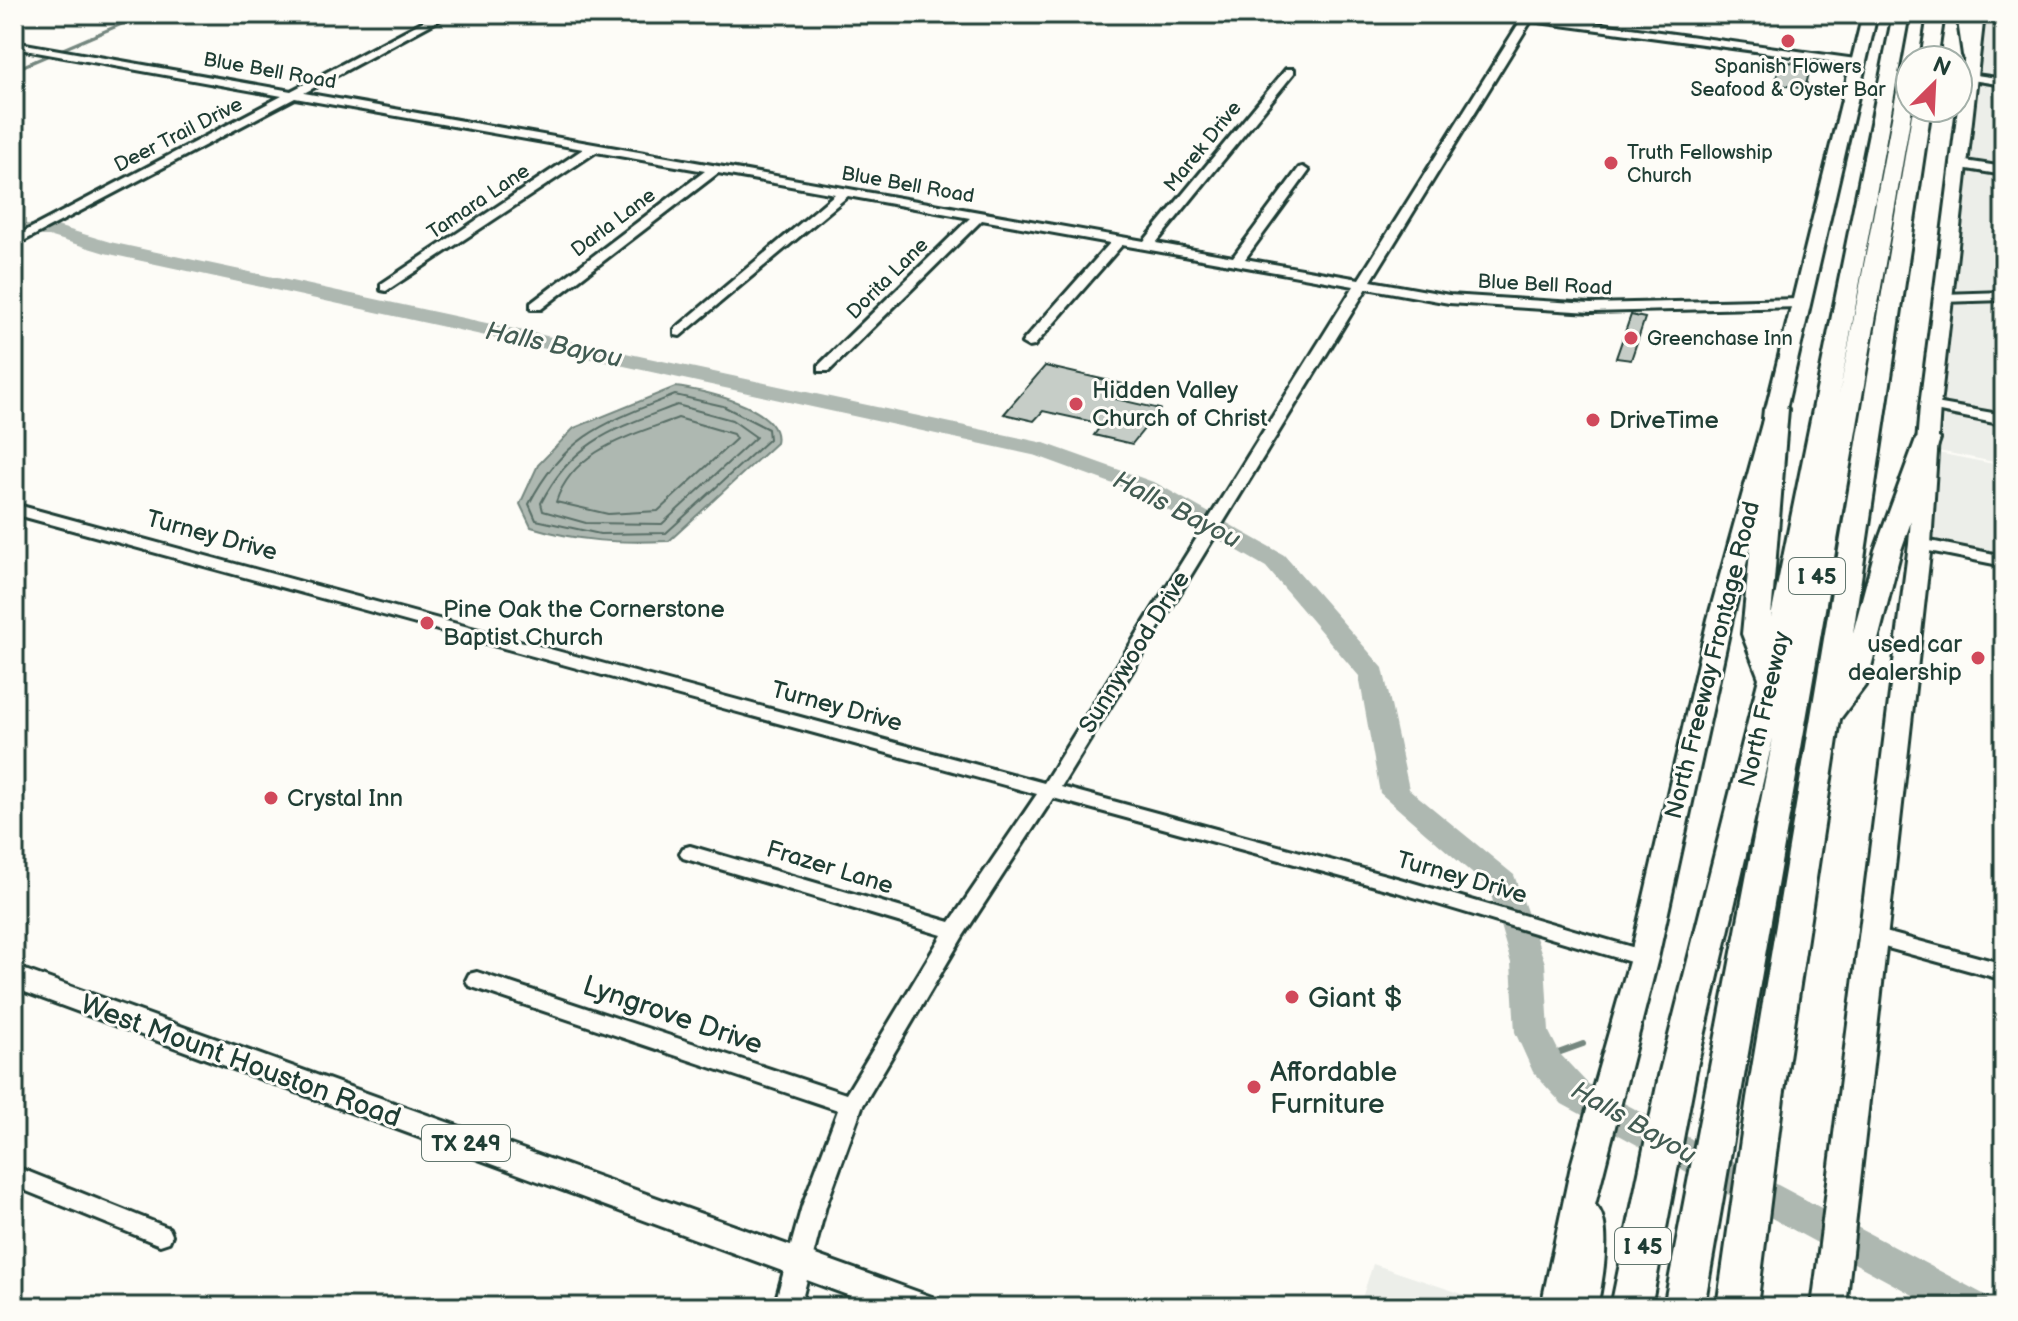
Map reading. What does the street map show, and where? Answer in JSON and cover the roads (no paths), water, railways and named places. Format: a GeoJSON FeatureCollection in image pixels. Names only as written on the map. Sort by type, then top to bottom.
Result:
{"type":"FeatureCollection","features":[{"type":"Feature","properties":{"kind":"highway","name":"North Freeway"},"geometry":{"type":"LineString","coordinates":[[1631,1307],[1678,1071],[1773,678],[1901,14]]}},
{"type":"Feature","properties":{"kind":"highway"},"geometry":{"type":"LineString","coordinates":[[1915,44],[1920,14]]}},
{"type":"Feature","properties":{"kind":"highway"},"geometry":{"type":"LineString","coordinates":[[1931,44],[1936,14]]}},
{"type":"Feature","properties":{"kind":"highway"},"geometry":{"type":"LineString","coordinates":[[1965,14],[1968,44]]}},
{"type":"Feature","properties":{"kind":"highway","name":"North Freeway"},"geometry":{"type":"LineString","coordinates":[[1684,1307],[1900,124]]}},
{"type":"Feature","properties":{"kind":"highway","name":"I 45"},"geometry":{"type":"LineString","coordinates":[[1737,1307],[1765,1098],[1919,124]]}},
{"type":"Feature","properties":{"kind":"highway"},"geometry":{"type":"LineString","coordinates":[[1773,678],[1756,634],[1776,409]]}},
{"type":"Feature","properties":{"kind":"highway"},"geometry":{"type":"LineString","coordinates":[[1827,715],[1853,683],[1888,550],[1928,439]]}},
{"type":"Feature","properties":{"kind":"main road","name":"North Freeway Frontage Road"},"geometry":{"type":"LineString","coordinates":[[1558,1307],[1587,1166],[1644,958],[1720,619],[1776,409],[1870,14]]}},
{"type":"Feature","properties":{"kind":"main road"},"geometry":{"type":"LineString","coordinates":[[1973,44],[1977,14]]}},
{"type":"Feature","properties":{"kind":"main road"},"geometry":{"type":"LineString","coordinates":[[1830,1295],[1852,1135],[1920,544],[1930,406],[1963,124]]}},
{"type":"Feature","properties":{"kind":"main road","name":"West Mount Houston Road"},"geometry":{"type":"LineString","coordinates":[[14,977],[920,1307]]}},
{"type":"Feature","properties":{"kind":"main road"},"geometry":{"type":"LineString","coordinates":[[1580,1307],[1588,1273],[1587,1166]]}},
{"type":"Feature","properties":{"kind":"street","name":"Deer Trail Drive"},"geometry":{"type":"LineString","coordinates":[[14,242],[445,14]]}},
{"type":"Feature","properties":{"kind":"street"},"geometry":{"type":"LineString","coordinates":[[1502,14],[1859,62]]}},
{"type":"Feature","properties":{"kind":"street","name":"Sunnywood Drive"},"geometry":{"type":"LineString","coordinates":[[787,1307],[814,1206],[851,1105],[955,931],[1049,790],[1528,17]]}},
{"type":"Feature","properties":{"kind":"street","name":"Blue Bell Road"},"geometry":{"type":"LineString","coordinates":[[14,45],[1449,299],[1591,308],[1800,303]]}},
{"type":"Feature","properties":{"kind":"street"},"geometry":{"type":"LineString","coordinates":[[1974,68],[2004,82]]}},
{"type":"Feature","properties":{"kind":"street","name":"Marek Drive"},"geometry":{"type":"LineString","coordinates":[[1146,247],[1290,71]]}},
{"type":"Feature","properties":{"kind":"street","name":"Tamara Lane"},"geometry":{"type":"LineString","coordinates":[[386,287],[593,148]]}},
{"type":"Feature","properties":{"kind":"street"},"geometry":{"type":"LineString","coordinates":[[1959,164],[2004,171]]}},
{"type":"Feature","properties":{"kind":"street","name":"Darla Lane"},"geometry":{"type":"LineString","coordinates":[[536,306],[714,170]]}},
{"type":"Feature","properties":{"kind":"street"},"geometry":{"type":"LineString","coordinates":[[1235,263],[1303,171]]}},
{"type":"Feature","properties":{"kind":"street"},"geometry":{"type":"LineString","coordinates":[[680,332],[844,193]]}},
{"type":"Feature","properties":{"kind":"street","name":"Dorita Lane"},"geometry":{"type":"LineString","coordinates":[[824,368],[978,217]]}},
{"type":"Feature","properties":{"kind":"street"},"geometry":{"type":"LineString","coordinates":[[1029,343],[1118,242]]}},
{"type":"Feature","properties":{"kind":"street"},"geometry":{"type":"LineString","coordinates":[[1943,298],[2004,296]]}},
{"type":"Feature","properties":{"kind":"street"},"geometry":{"type":"LineString","coordinates":[[1930,406],[2004,420]]}},
{"type":"Feature","properties":{"kind":"street","name":"Turney Drive"},"geometry":{"type":"LineString","coordinates":[[14,509],[1049,790],[1644,958]]}},
{"type":"Feature","properties":{"kind":"street"},"geometry":{"type":"LineString","coordinates":[[1920,544],[2004,561]]}},
{"type":"Feature","properties":{"kind":"street","name":"Frazer Lane"},"geometry":{"type":"LineString","coordinates":[[690,853],[955,931]]}},
{"type":"Feature","properties":{"kind":"street"},"geometry":{"type":"LineString","coordinates":[[1874,937],[2004,972]]}},
{"type":"Feature","properties":{"kind":"street","name":"Lyngrove Drive"},"geometry":{"type":"LineString","coordinates":[[477,980],[851,1105]]}},
{"type":"Feature","properties":{"kind":"street"},"geometry":{"type":"LineString","coordinates":[[14,1176],[160,1235]]}},
{"type":"Feature","properties":{"kind":"water"},"geometry":{"type":"Polygon","coordinates":[[[675,387],[721,397],[755,411],[775,431],[776,443],[669,541],[599,540],[531,527],[520,504],[538,465],[574,428],[675,387]]]}},
{"type":"Feature","properties":{"kind":"waterway"},"geometry":{"type":"LineString","coordinates":[[14,70],[145,14]]}},
{"type":"Feature","properties":{"kind":"waterway","name":"Halls Bayou"},"geometry":{"type":"LineString","coordinates":[[14,230],[50,230],[105,247],[1044,450],[1147,488],[1275,561],[1373,674],[1395,793],[1503,883],[1528,963],[1532,1032],[1546,1062],[1575,1094],[1971,1307]]}},
{"type":"Feature","properties":{"kind":"waterway"},"geometry":{"type":"LineString","coordinates":[[1544,1058],[1583,1044]]}},
{"type":"Feature","properties":{"kind":"place","name":"Spanish Flowers Seafood & Oyster Bar"},"geometry":{"type":"Point","coordinates":[1788,41]}},
{"type":"Feature","properties":{"kind":"place","name":"Truth Fellowship Church"},"geometry":{"type":"Point","coordinates":[1611,163]}},
{"type":"Feature","properties":{"kind":"place","name":"Greenchase Inn"},"geometry":{"type":"Point","coordinates":[1631,338]}},
{"type":"Feature","properties":{"kind":"place","name":"Hidden Valley Church of Christ"},"geometry":{"type":"Point","coordinates":[1076,404]}},
{"type":"Feature","properties":{"kind":"place","name":"DriveTime"},"geometry":{"type":"Point","coordinates":[1593,420]}},
{"type":"Feature","properties":{"kind":"place","name":"Pine Oak the Cornerstone Baptist Church"},"geometry":{"type":"Point","coordinates":[427,623]}},
{"type":"Feature","properties":{"kind":"place","name":"used car dealership"},"geometry":{"type":"Point","coordinates":[1978,658]}},
{"type":"Feature","properties":{"kind":"place","name":"Crystal Inn"},"geometry":{"type":"Point","coordinates":[271,798]}},
{"type":"Feature","properties":{"kind":"place","name":"Giant $"},"geometry":{"type":"Point","coordinates":[1292,997]}},
{"type":"Feature","properties":{"kind":"place","name":"Affordable Furniture"},"geometry":{"type":"Point","coordinates":[1254,1087]}}]}
